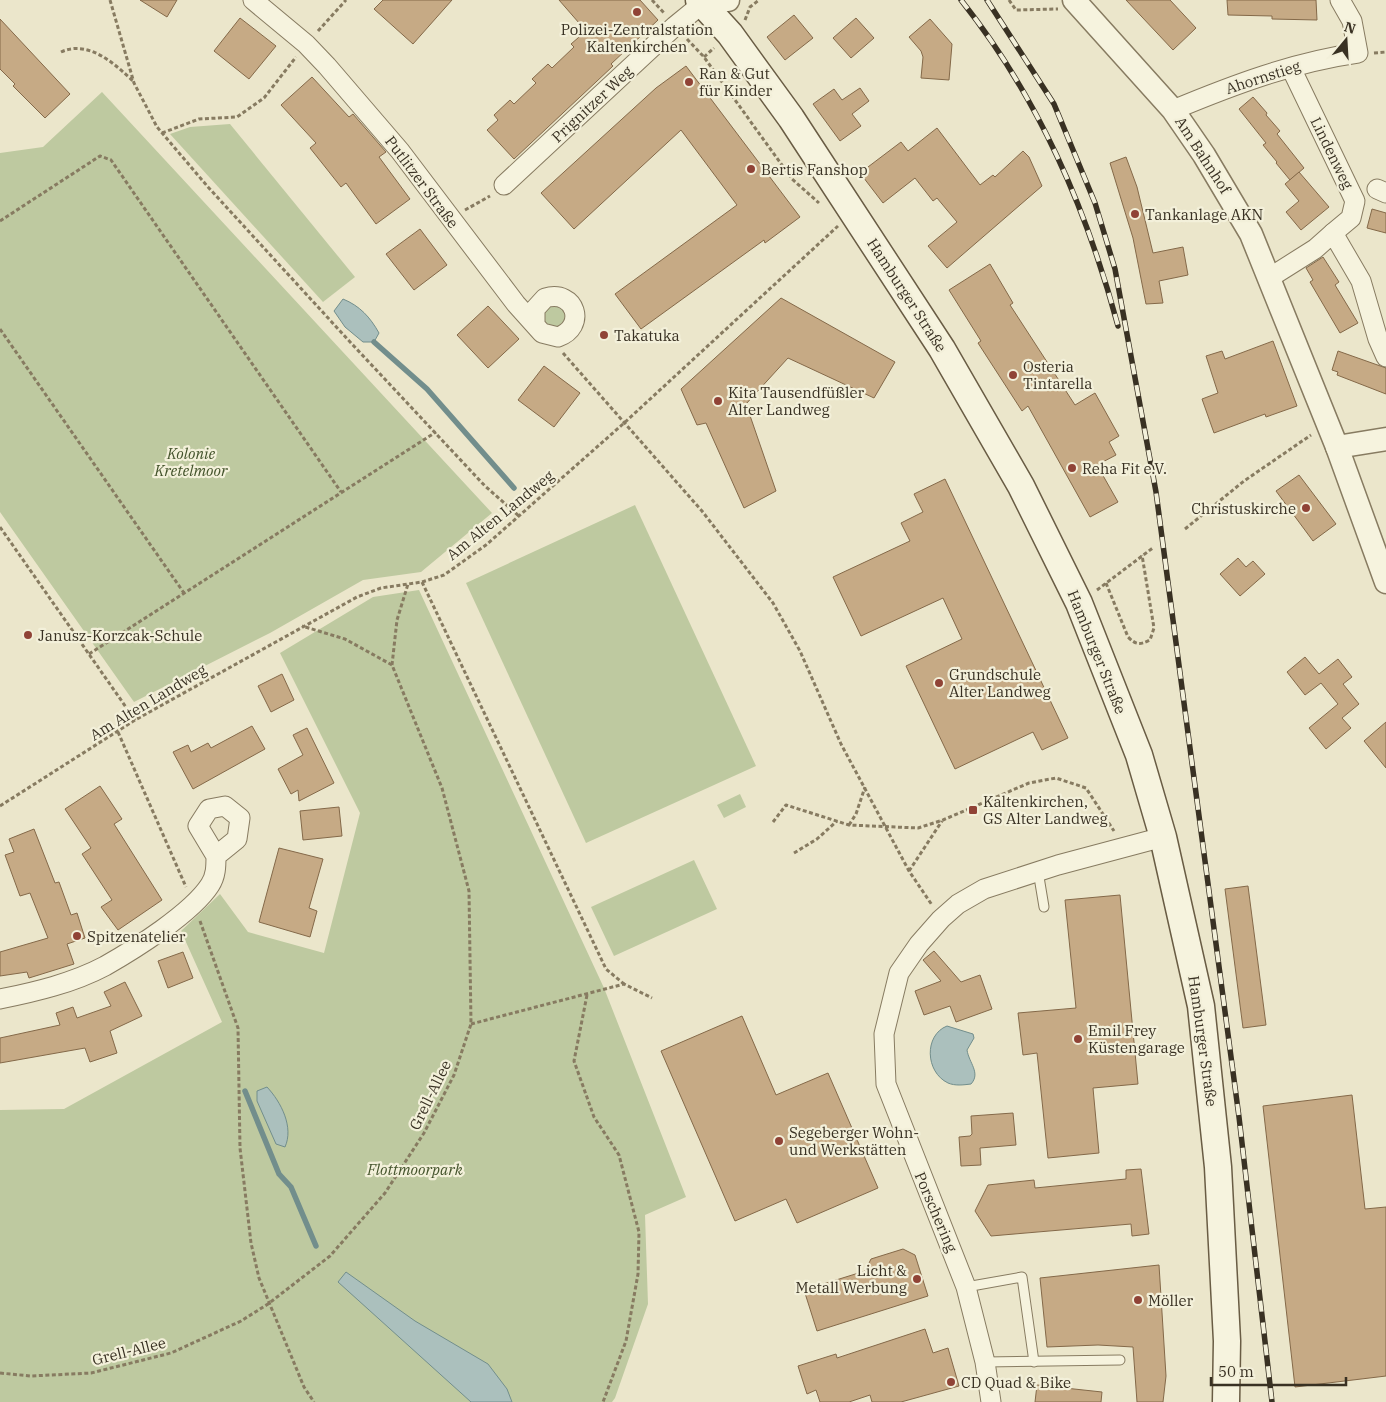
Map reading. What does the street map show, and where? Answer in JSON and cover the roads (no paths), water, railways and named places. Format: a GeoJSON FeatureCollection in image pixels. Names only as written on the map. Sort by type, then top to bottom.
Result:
{"type":"FeatureCollection","features":[{"type":"Feature","properties":{"kind":"main road","name":"Hamburger Straße"},"geometry":{"type":"LineString","coordinates":[[702,1],[730,34],[825,168],[942,349],[1021,486],[1079,603],[1139,755],[1164,837],[1201,1006],[1218,1167],[1227,1341],[1226,1402]]}},
{"type":"Feature","properties":{"kind":"street","name":"Putlitzer Straße"},"geometry":{"type":"LineString","coordinates":[[253,0],[306,44],[400,151],[516,304],[541,329]]}},
{"type":"Feature","properties":{"kind":"street"},"geometry":{"type":"LineString","coordinates":[[702,1],[728,0]]}},
{"type":"Feature","properties":{"kind":"street","name":"Ahornstieg"},"geometry":{"type":"LineString","coordinates":[[1173,110],[1229,86],[1319,58],[1358,53],[1352,21],[1340,0]]}},
{"type":"Feature","properties":{"kind":"street","name":"Prignitzer Weg"},"geometry":{"type":"LineString","coordinates":[[504,185],[702,1]]}},
{"type":"Feature","properties":{"kind":"street","name":"Am Bahnhof"},"geometry":{"type":"LineString","coordinates":[[1079,5],[1173,110],[1204,154],[1251,234],[1336,447],[1386,582]]}},
{"type":"Feature","properties":{"kind":"street","name":"Lindenweg"},"geometry":{"type":"LineString","coordinates":[[1269,278],[1315,249],[1351,218],[1355,201],[1291,68]]}},
{"type":"Feature","properties":{"kind":"street"},"geometry":{"type":"LineString","coordinates":[[1333,233],[1361,281],[1378,339],[1386,356]]}},
{"type":"Feature","properties":{"kind":"street"},"geometry":{"type":"LineString","coordinates":[[1336,447],[1386,439]]}},
{"type":"Feature","properties":{"kind":"street","name":"Porschering"},"geometry":{"type":"LineString","coordinates":[[991,1402],[985,1362],[966,1287],[886,1084],[884,1034],[899,973],[919,944],[941,919],[958,904],[984,889],[1121,847],[1164,837]]}},
{"type":"Feature","properties":{"kind":"street"},"geometry":{"type":"LineString","coordinates":[[0,999],[28,993],[105,966],[194,905],[211,884],[216,870],[216,856]]}},
{"type":"Feature","properties":{"kind":"lane"},"geometry":{"type":"LineString","coordinates":[[1038,871],[1044,907]]}},
{"type":"Feature","properties":{"kind":"lane"},"geometry":{"type":"LineString","coordinates":[[966,1287],[1022,1277],[1034,1362]]}},
{"type":"Feature","properties":{"kind":"lane"},"geometry":{"type":"LineString","coordinates":[[985,1362],[1120,1360]]}},
{"type":"Feature","properties":{"kind":"waterway"},"geometry":{"type":"LineString","coordinates":[[374,342],[427,389],[514,488]]}},
{"type":"Feature","properties":{"kind":"waterway"},"geometry":{"type":"LineString","coordinates":[[245,1091],[279,1174],[291,1187],[316,1246]]}},
{"type":"Feature","properties":{"kind":"railway"},"geometry":{"type":"LineString","coordinates":[[961,0],[989,37],[1014,75],[1056,155],[1075,196],[1091,238],[1118,326]]}},
{"type":"Feature","properties":{"kind":"railway"},"geometry":{"type":"LineString","coordinates":[[987,0],[1054,104],[1095,203],[1115,269],[1156,492],[1239,1117],[1272,1402]]}},
{"type":"Feature","properties":{"kind":"place","name":"Polizei-Zentralstation Kaltenkirchen"},"geometry":{"type":"Point","coordinates":[637,12]}},
{"type":"Feature","properties":{"kind":"place","name":"Ran & Gut für Kinder"},"geometry":{"type":"Point","coordinates":[689,82]}},
{"type":"Feature","properties":{"kind":"place","name":"Bertis Fanshop"},"geometry":{"type":"Point","coordinates":[751,169]}},
{"type":"Feature","properties":{"kind":"place","name":"Tankanlage AKN"},"geometry":{"type":"Point","coordinates":[1135,214]}},
{"type":"Feature","properties":{"kind":"place","name":"Takatuka"},"geometry":{"type":"Point","coordinates":[604,335]}},
{"type":"Feature","properties":{"kind":"place","name":"Osteria Tintarella"},"geometry":{"type":"Point","coordinates":[1013,375]}},
{"type":"Feature","properties":{"kind":"place","name":"Kita Tausendfüßler Alter Landweg"},"geometry":{"type":"Point","coordinates":[718,401]}},
{"type":"Feature","properties":{"kind":"place","name":"Reha Fit e.V."},"geometry":{"type":"Point","coordinates":[1072,468]}},
{"type":"Feature","properties":{"kind":"place","name":"Christuskirche"},"geometry":{"type":"Point","coordinates":[1306,508]}},
{"type":"Feature","properties":{"kind":"place","name":"Janusz-Korzcak-Schule"},"geometry":{"type":"Point","coordinates":[28,635]}},
{"type":"Feature","properties":{"kind":"place","name":"Grundschule Alter Landweg"},"geometry":{"type":"Point","coordinates":[939,683]}},
{"type":"Feature","properties":{"kind":"place","name":"Kaltenkirchen, GS Alter Landweg"},"geometry":{"type":"Point","coordinates":[973,810]}},
{"type":"Feature","properties":{"kind":"place","name":"Spitzenatelier"},"geometry":{"type":"Point","coordinates":[77,936]}},
{"type":"Feature","properties":{"kind":"place","name":"Emil Frey Küstengarage"},"geometry":{"type":"Point","coordinates":[1078,1039]}},
{"type":"Feature","properties":{"kind":"place","name":"Segeberger Wohn- und Werkstätten"},"geometry":{"type":"Point","coordinates":[779,1141]}},
{"type":"Feature","properties":{"kind":"place","name":"Licht & Metall Werbung"},"geometry":{"type":"Point","coordinates":[917,1279]}},
{"type":"Feature","properties":{"kind":"place","name":"Möller"},"geometry":{"type":"Point","coordinates":[1138,1300]}},
{"type":"Feature","properties":{"kind":"place","name":"CD Quad & Bike"},"geometry":{"type":"Point","coordinates":[951,1382]}},
{"type":"Feature","properties":{"kind":"park label","name":"Kolonie Kretelmoor"},"geometry":{"type":"Point","coordinates":[191,462]}},
{"type":"Feature","properties":{"kind":"park label","name":"Flottmoorpark"},"geometry":{"type":"Point","coordinates":[415,1169]}}]}
